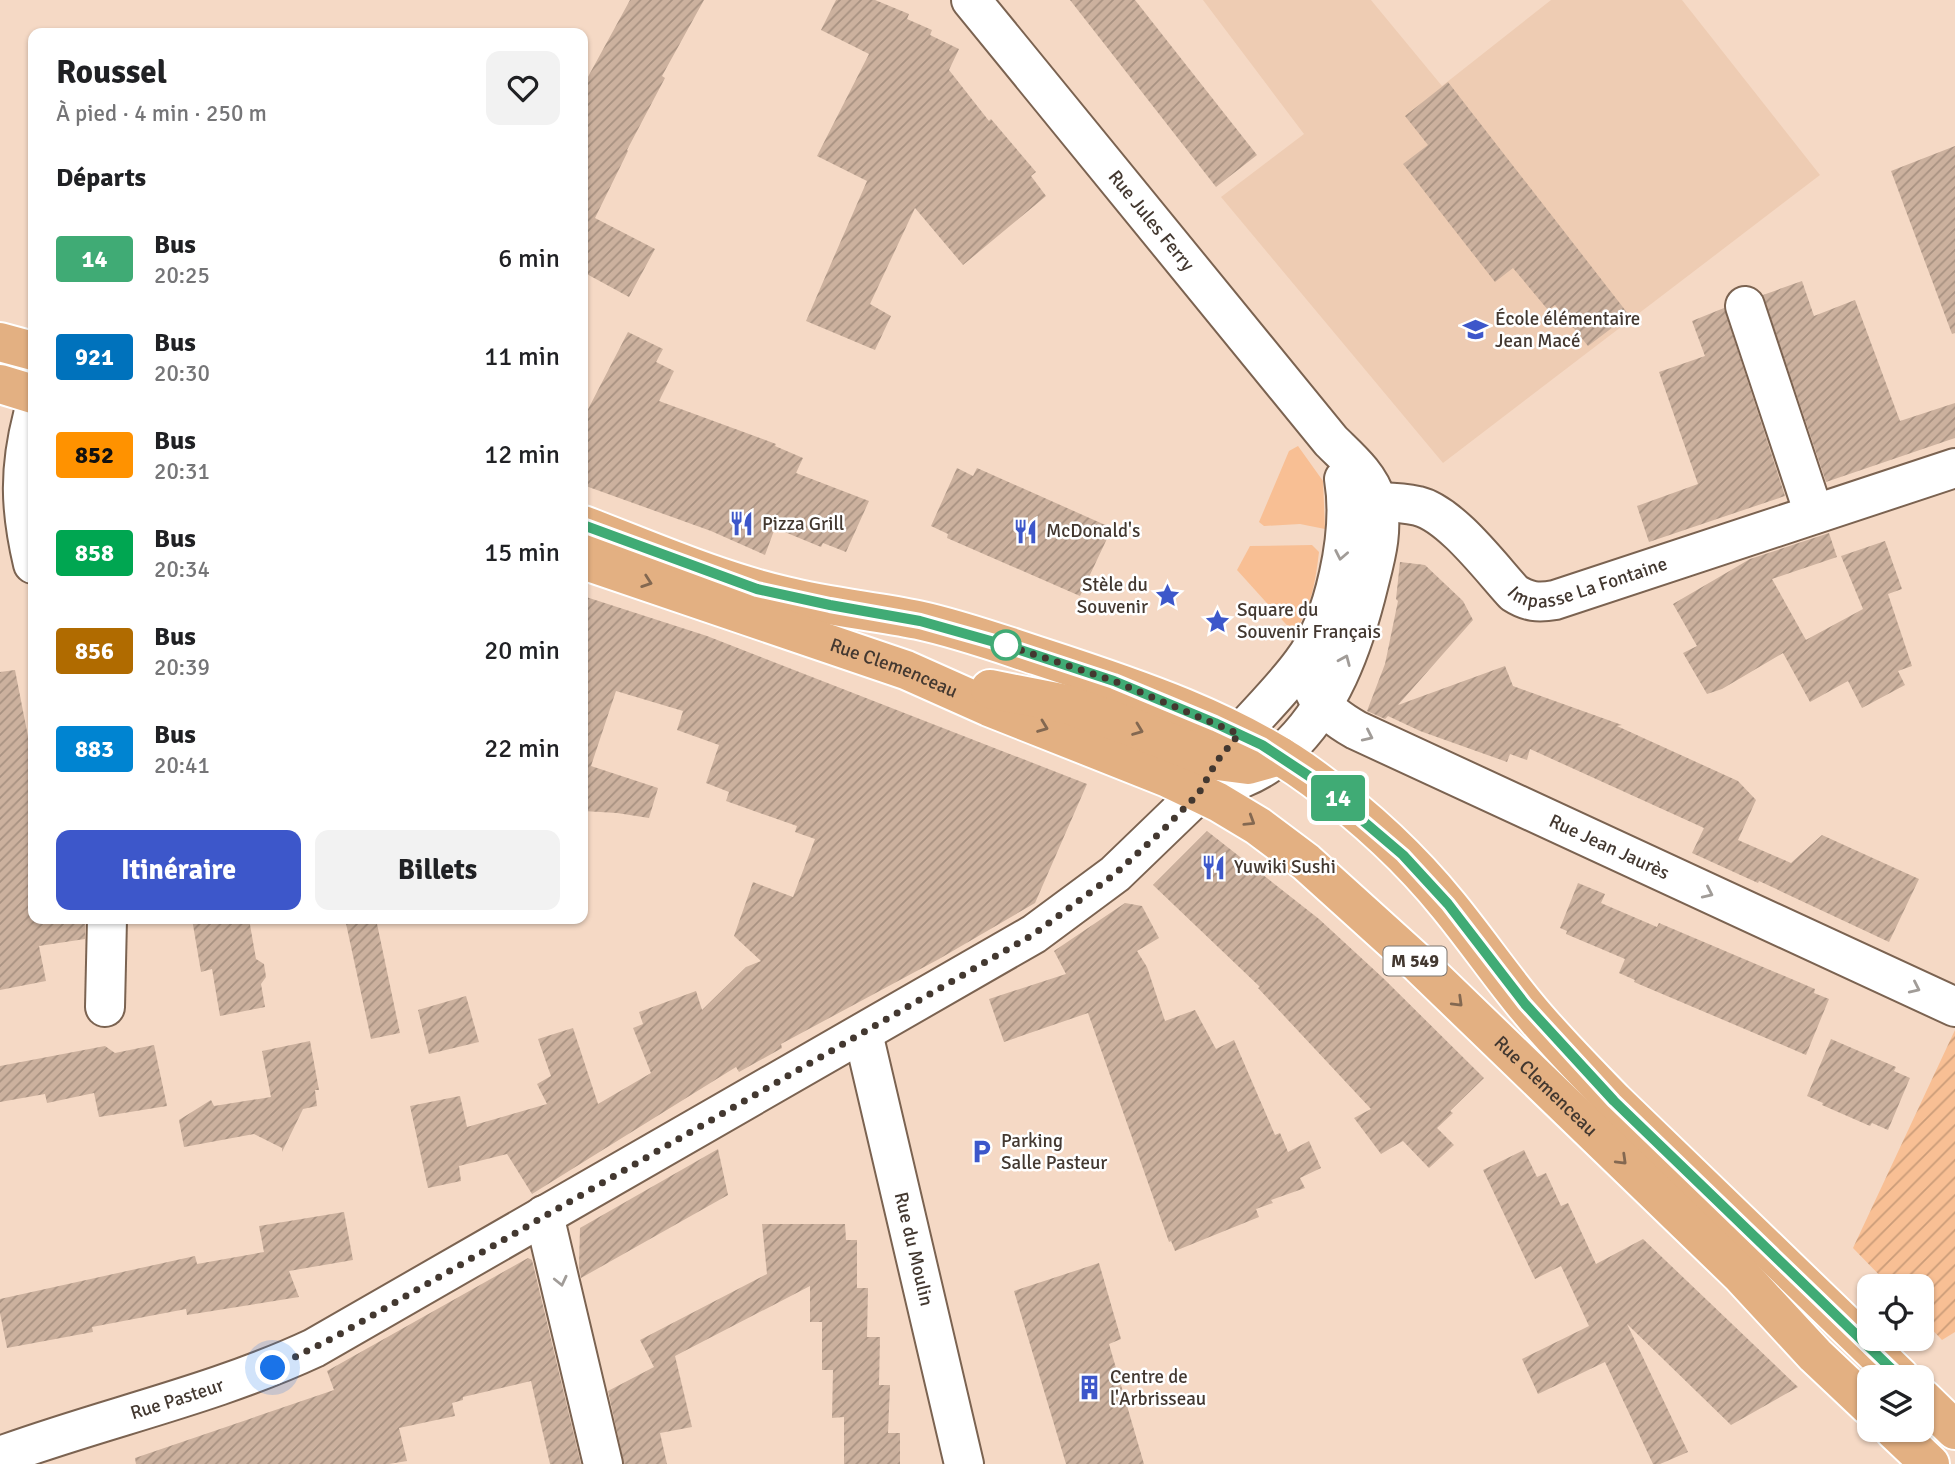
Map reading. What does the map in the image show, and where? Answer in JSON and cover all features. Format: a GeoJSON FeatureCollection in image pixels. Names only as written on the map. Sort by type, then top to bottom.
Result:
{"type":"FeatureCollection","features":[{"type":"Feature","properties":{"kind":"main road"},"geometry":{"type":"LineString","coordinates":[[0,342],[28,350]]}},
{"type":"Feature","properties":{"kind":"main road"},"geometry":{"type":"LineString","coordinates":[[0,384],[28,392]]}},
{"type":"Feature","properties":{"kind":"main road","name":"Rue Clemenceau"},"geometry":{"type":"LineString","coordinates":[[588,527],[757,589],[920,621],[993,641],[1114,681],[1218,763],[1248,820],[1295,853],[1410,956],[1741,1275],[1857,1394]]}},
{"type":"Feature","properties":{"kind":"main road","name":"Rue Clemenceau"},"geometry":{"type":"LineString","coordinates":[[588,562],[906,670],[1066,704],[1126,725],[1218,763]]}},
{"type":"Feature","properties":{"kind":"main road"},"geometry":{"type":"LineString","coordinates":[[1218,763],[1248,765],[1280,756]]}},
{"type":"Feature","properties":{"kind":"main road","name":"Rue Clemenceau"},"geometry":{"type":"LineString","coordinates":[[1280,756],[1334,794],[1403,855],[1448,904],[1525,1004],[1575,1061],[1888,1365]]}},
{"type":"Feature","properties":{"kind":"main road"},"geometry":{"type":"LineString","coordinates":[[1934,1410],[1955,1430]]}},
{"type":"Feature","properties":{"kind":"main road"},"geometry":{"type":"LineString","coordinates":[[1907,1442],[1930,1464]]}},
{"type":"Feature","properties":{"kind":"street","name":"Rue Jules Ferry"},"geometry":{"type":"LineString","coordinates":[[971,0],[1331,441],[1363,473],[1362,503],[1379,533],[1378,549],[1362,611],[1348,654],[1322,705],[1280,756]]}},
{"type":"Feature","properties":{"kind":"street"},"geometry":{"type":"LineString","coordinates":[[1745,306],[1814,514]]}},
{"type":"Feature","properties":{"kind":"street"},"geometry":{"type":"LineString","coordinates":[[28,436],[22,475],[24,526],[28,543]]}},
{"type":"Feature","properties":{"kind":"street","name":"Impasse La Fontaine"},"geometry":{"type":"LineString","coordinates":[[1362,503],[1421,506],[1436,514],[1451,525],[1514,593],[1525,600],[1540,603],[1955,468]]}},
{"type":"Feature","properties":{"kind":"street"},"geometry":{"type":"LineString","coordinates":[[1218,763],[1313,648],[1325,623],[1343,545],[1362,503]]}},
{"type":"Feature","properties":{"kind":"street"},"geometry":{"type":"LineString","coordinates":[[1313,648],[1309,668],[1311,685],[1322,705]]}},
{"type":"Feature","properties":{"kind":"street","name":"Rue Jean Jaurès"},"geometry":{"type":"LineString","coordinates":[[1322,705],[1356,730],[1955,1007]]}},
{"type":"Feature","properties":{"kind":"street","name":"Rue Pasteur"},"geometry":{"type":"LineString","coordinates":[[0,1456],[273,1368],[314,1348],[1034,934],[1115,874],[1218,763]]}},
{"type":"Feature","properties":{"kind":"street"},"geometry":{"type":"LineString","coordinates":[[105,1007],[107,924]]}},
{"type":"Feature","properties":{"kind":"street","name":"Rue du Moulin"},"geometry":{"type":"LineString","coordinates":[[863,1033],[964,1464]]}},
{"type":"Feature","properties":{"kind":"street"},"geometry":{"type":"LineString","coordinates":[[544,1214],[603,1464]]}},
{"type":"Feature","properties":{"kind":"shaded area","name":"École élémentaire Jean Macé"},"geometry":{"type":"Polygon","coordinates":[[[1203,0],[1371,0],[1442,86],[1551,0],[1682,0],[1820,175],[1443,463],[1221,197],[1304,134],[1203,0]]]}},
{"type":"Feature","properties":{"kind":"shaded area"},"geometry":{"type":"Polygon","coordinates":[[[1298,446],[1323,481],[1325,529],[1300,524],[1264,526],[1259,522],[1289,451],[1298,446]]]}},
{"type":"Feature","properties":{"kind":"shaded area"},"geometry":{"type":"Polygon","coordinates":[[[1312,545],[1319,552],[1314,584],[1304,615],[1293,632],[1237,570],[1250,546],[1312,545]]]}},
{"type":"Feature","properties":{"kind":"shaded area"},"geometry":{"type":"Polygon","coordinates":[[[1955,1030],[1955,1332],[1942,1340],[1934,1332],[1934,1274],[1878,1274],[1853,1248],[1955,1030]]]}},
{"type":"Feature","properties":{"kind":"building"},"geometry":{"type":"Polygon","coordinates":[[[630,0],[704,0],[662,76],[665,78],[595,218],[655,249],[629,297],[588,275],[588,77],[630,0]]]}},
{"type":"Feature","properties":{"kind":"building"},"geometry":{"type":"Polygon","coordinates":[[[836,0],[875,0],[909,14],[907,19],[932,30],[930,35],[959,49],[949,70],[989,121],[991,119],[1036,172],[1031,176],[1046,196],[963,265],[915,208],[870,304],[891,316],[875,350],[806,321],[867,181],[817,156],[869,54],[821,30],[836,0]]]}},
{"type":"Feature","properties":{"kind":"building"},"geometry":{"type":"Polygon","coordinates":[[[1070,0],[1135,0],[1257,155],[1216,187],[1070,0]]]}},
{"type":"Feature","properties":{"kind":"building"},"geometry":{"type":"Polygon","coordinates":[[[1448,82],[1629,315],[1588,346],[1555,305],[1548,310],[1513,268],[1495,282],[1403,164],[1428,145],[1405,116],[1448,82]]]}},
{"type":"Feature","properties":{"kind":"building"},"geometry":{"type":"Polygon","coordinates":[[[1955,146],[1955,333],[1952,334],[1891,171],[1955,146]]]}},
{"type":"Feature","properties":{"kind":"building"},"geometry":{"type":"Polygon","coordinates":[[[1802,281],[1814,316],[1855,300],[1900,421],[1955,403],[1955,438],[1826,482],[1763,295],[1802,281]]]}},
{"type":"Feature","properties":{"kind":"building"},"geometry":{"type":"Polygon","coordinates":[[[1724,308],[1785,496],[1649,542],[1637,506],[1698,484],[1659,372],[1705,356],[1692,321],[1724,308]]]}},
{"type":"Feature","properties":{"kind":"building"},"geometry":{"type":"Polygon","coordinates":[[[628,332],[663,349],[656,362],[674,371],[659,401],[776,444],[775,446],[803,458],[796,473],[869,501],[846,552],[823,543],[821,547],[775,528],[765,555],[711,531],[588,487],[588,409],[628,332]]]}},
{"type":"Feature","properties":{"kind":"building","name":"McDonald's"},"geometry":{"type":"Polygon","coordinates":[[[957,468],[973,476],[977,468],[1112,528],[1080,596],[947,538],[948,534],[931,526],[957,468]]]}},
{"type":"Feature","properties":{"kind":"building"},"geometry":{"type":"Polygon","coordinates":[[[1829,533],[1837,557],[1772,579],[1806,640],[1863,609],[1841,556],[1885,541],[1902,589],[1888,594],[1912,666],[1898,671],[1905,685],[1862,708],[1848,681],[1810,702],[1783,653],[1722,689],[1707,694],[1683,653],[1697,646],[1673,604],[1750,559],[1829,533]]]}},
{"type":"Feature","properties":{"kind":"building"},"geometry":{"type":"Polygon","coordinates":[[[1400,562],[1425,565],[1463,601],[1473,620],[1398,705],[1505,666],[1513,686],[1622,725],[1617,726],[1738,781],[1756,800],[1738,840],[1791,863],[1822,835],[1919,879],[1889,942],[1692,853],[1704,828],[1530,749],[1527,760],[1510,754],[1507,762],[1420,731],[1388,716],[1385,719],[1367,711],[1385,664],[1398,601],[1400,562]]]}},
{"type":"Feature","properties":{"kind":"building"},"geometry":{"type":"Polygon","coordinates":[[[588,598],[707,636],[1087,784],[1035,903],[939,959],[781,1044],[782,1048],[739,1072],[736,1067],[532,1194],[507,1154],[459,1166],[461,1181],[428,1188],[410,1106],[460,1096],[467,1127],[547,1104],[537,1084],[551,1076],[538,1039],[573,1028],[598,1104],[651,1073],[633,1028],[643,1024],[639,1012],[696,991],[702,1010],[746,967],[761,961],[734,936],[753,882],[793,897],[815,839],[795,832],[797,826],[726,801],[729,792],[706,783],[719,745],[677,730],[683,711],[616,691],[591,766],[658,788],[649,818],[588,811],[588,598]]]}},
{"type":"Feature","properties":{"kind":"building"},"geometry":{"type":"Polygon","coordinates":[[[15,670],[28,736],[28,924],[85,924],[85,939],[39,946],[46,981],[0,990],[0,672],[15,670]]]}},
{"type":"Feature","properties":{"kind":"building"},"geometry":{"type":"Polygon","coordinates":[[[1207,831],[1319,919],[1484,1078],[1450,1111],[1453,1113],[1437,1128],[1454,1145],[1429,1168],[1403,1141],[1381,1154],[1354,1118],[1371,1109],[1258,988],[1260,987],[1153,885],[1207,831]]]}},
{"type":"Feature","properties":{"kind":"building"},"geometry":{"type":"Polygon","coordinates":[[[1578,883],[1605,894],[1601,903],[1657,927],[1659,923],[1815,989],[1814,993],[1829,999],[1806,1055],[1634,982],[1635,980],[1619,973],[1625,959],[1566,934],[1567,931],[1560,928],[1578,883]]]}},
{"type":"Feature","properties":{"kind":"building"},"geometry":{"type":"Polygon","coordinates":[[[1125,903],[1142,906],[1159,938],[1137,951],[1147,967],[1165,1021],[1195,1010],[1216,1049],[1234,1040],[1275,1135],[1280,1133],[1288,1152],[1309,1141],[1321,1168],[1300,1178],[1305,1188],[1271,1200],[1273,1203],[1256,1209],[1259,1217],[1175,1251],[1171,1241],[1169,1242],[1088,1013],[1004,1042],[989,999],[1066,974],[1054,951],[1125,903]]]}},
{"type":"Feature","properties":{"kind":"building"},"geometry":{"type":"Polygon","coordinates":[[[193,924],[250,924],[256,959],[264,964],[266,977],[261,984],[265,1007],[220,1016],[212,969],[201,972],[193,924]]]}},
{"type":"Feature","properties":{"kind":"building"},"geometry":{"type":"Polygon","coordinates":[[[346,924],[377,924],[400,1033],[371,1039],[346,924]]]}},
{"type":"Feature","properties":{"kind":"building"},"geometry":{"type":"Polygon","coordinates":[[[466,996],[479,1042],[429,1054],[418,1010],[466,996]]]}},
{"type":"Feature","properties":{"kind":"building"},"geometry":{"type":"Polygon","coordinates":[[[1831,1039],[1896,1067],[1894,1071],[1910,1078],[1888,1130],[1872,1123],[1870,1126],[1807,1096],[1831,1039]]]}},
{"type":"Feature","properties":{"kind":"building"},"geometry":{"type":"Polygon","coordinates":[[[310,1041],[319,1090],[315,1090],[317,1106],[303,1109],[282,1152],[282,1148],[254,1134],[184,1147],[179,1120],[211,1100],[214,1106],[271,1097],[262,1051],[310,1041]]]}},
{"type":"Feature","properties":{"kind":"building"},"geometry":{"type":"Polygon","coordinates":[[[154,1045],[167,1106],[99,1117],[94,1093],[47,1103],[45,1094],[0,1102],[0,1066],[105,1046],[115,1053],[154,1045]]]}},
{"type":"Feature","properties":{"kind":"building"},"geometry":{"type":"Polygon","coordinates":[[[718,1149],[728,1195],[581,1278],[580,1228],[718,1149]]]}},
{"type":"Feature","properties":{"kind":"building"},"geometry":{"type":"Polygon","coordinates":[[[1524,1150],[1537,1177],[1546,1173],[1561,1206],[1568,1203],[1596,1264],[1643,1239],[1798,1387],[1731,1425],[1627,1324],[1688,1452],[1660,1464],[1653,1464],[1605,1362],[1538,1394],[1522,1359],[1589,1326],[1561,1266],[1535,1279],[1483,1170],[1524,1150]]]}},
{"type":"Feature","properties":{"kind":"building"},"geometry":{"type":"Polygon","coordinates":[[[344,1212],[353,1260],[289,1271],[299,1297],[187,1315],[186,1309],[92,1327],[93,1332],[7,1348],[0,1299],[195,1256],[197,1264],[264,1252],[259,1226],[344,1212]]]}},
{"type":"Feature","properties":{"kind":"building"},"geometry":{"type":"Polygon","coordinates":[[[762,1224],[845,1224],[846,1240],[857,1240],[857,1288],[868,1288],[867,1337],[880,1337],[879,1385],[890,1385],[888,1433],[900,1433],[900,1464],[844,1464],[844,1417],[832,1418],[833,1370],[822,1370],[822,1322],[810,1322],[810,1286],[675,1356],[692,1427],[660,1433],[667,1464],[624,1464],[608,1391],[654,1367],[640,1340],[767,1274],[762,1224]]]}},
{"type":"Feature","properties":{"kind":"building"},"geometry":{"type":"Polygon","coordinates":[[[528,1258],[532,1260],[581,1464],[550,1464],[531,1381],[463,1397],[463,1400],[452,1403],[455,1416],[399,1428],[407,1461],[389,1464],[136,1464],[135,1458],[334,1390],[327,1371],[528,1258]]]}},
{"type":"Feature","properties":{"kind":"building","name":"Centre de l'Arbrisseau"},"geometry":{"type":"Polygon","coordinates":[[[1099,1263],[1121,1339],[1109,1344],[1144,1464],[1066,1464],[1014,1291],[1099,1263]]]}},
{"type":"Feature","properties":{"kind":"bus line","name":"14"},"geometry":{"type":"LineString","coordinates":[[588,527],[757,589],[920,621],[981,637],[1114,681],[1239,734],[1297,767],[1334,794],[1403,855],[1448,904],[1525,1004],[1575,1061],[1888,1365]]}},
{"type":"Feature","properties":{"kind":"place","name":"École élémentaire Jean Macé"},"geometry":{"type":"Point","coordinates":[1475,330]}},
{"type":"Feature","properties":{"kind":"place","name":"Pizza Grill"},"geometry":{"type":"Point","coordinates":[742,524]}},
{"type":"Feature","properties":{"kind":"place","name":"McDonald's"},"geometry":{"type":"Point","coordinates":[1026,531]}},
{"type":"Feature","properties":{"kind":"place","name":"Stèle du Souvenir"},"geometry":{"type":"Point","coordinates":[1168,596]}},
{"type":"Feature","properties":{"kind":"place","name":"Square du Souvenir Français"},"geometry":{"type":"Point","coordinates":[1217,621]}},
{"type":"Feature","properties":{"kind":"place","name":"Yuwiki Sushi"},"geometry":{"type":"Point","coordinates":[1214,867]}},
{"type":"Feature","properties":{"kind":"place","name":"Parking Salle Pasteur"},"geometry":{"type":"Point","coordinates":[981,1152]}},
{"type":"Feature","properties":{"kind":"place","name":"Centre de l'Arbrisseau"},"geometry":{"type":"Point","coordinates":[1090,1388]}},
{"type":"Feature","properties":{"kind":"route"},"geometry":{"type":"LineString","coordinates":[[273,1368],[335,1337],[544,1214],[1034,934],[1115,874],[1163,830],[1199,793],[1217,761],[1239,734],[1114,681],[1006,645]]}}]}
